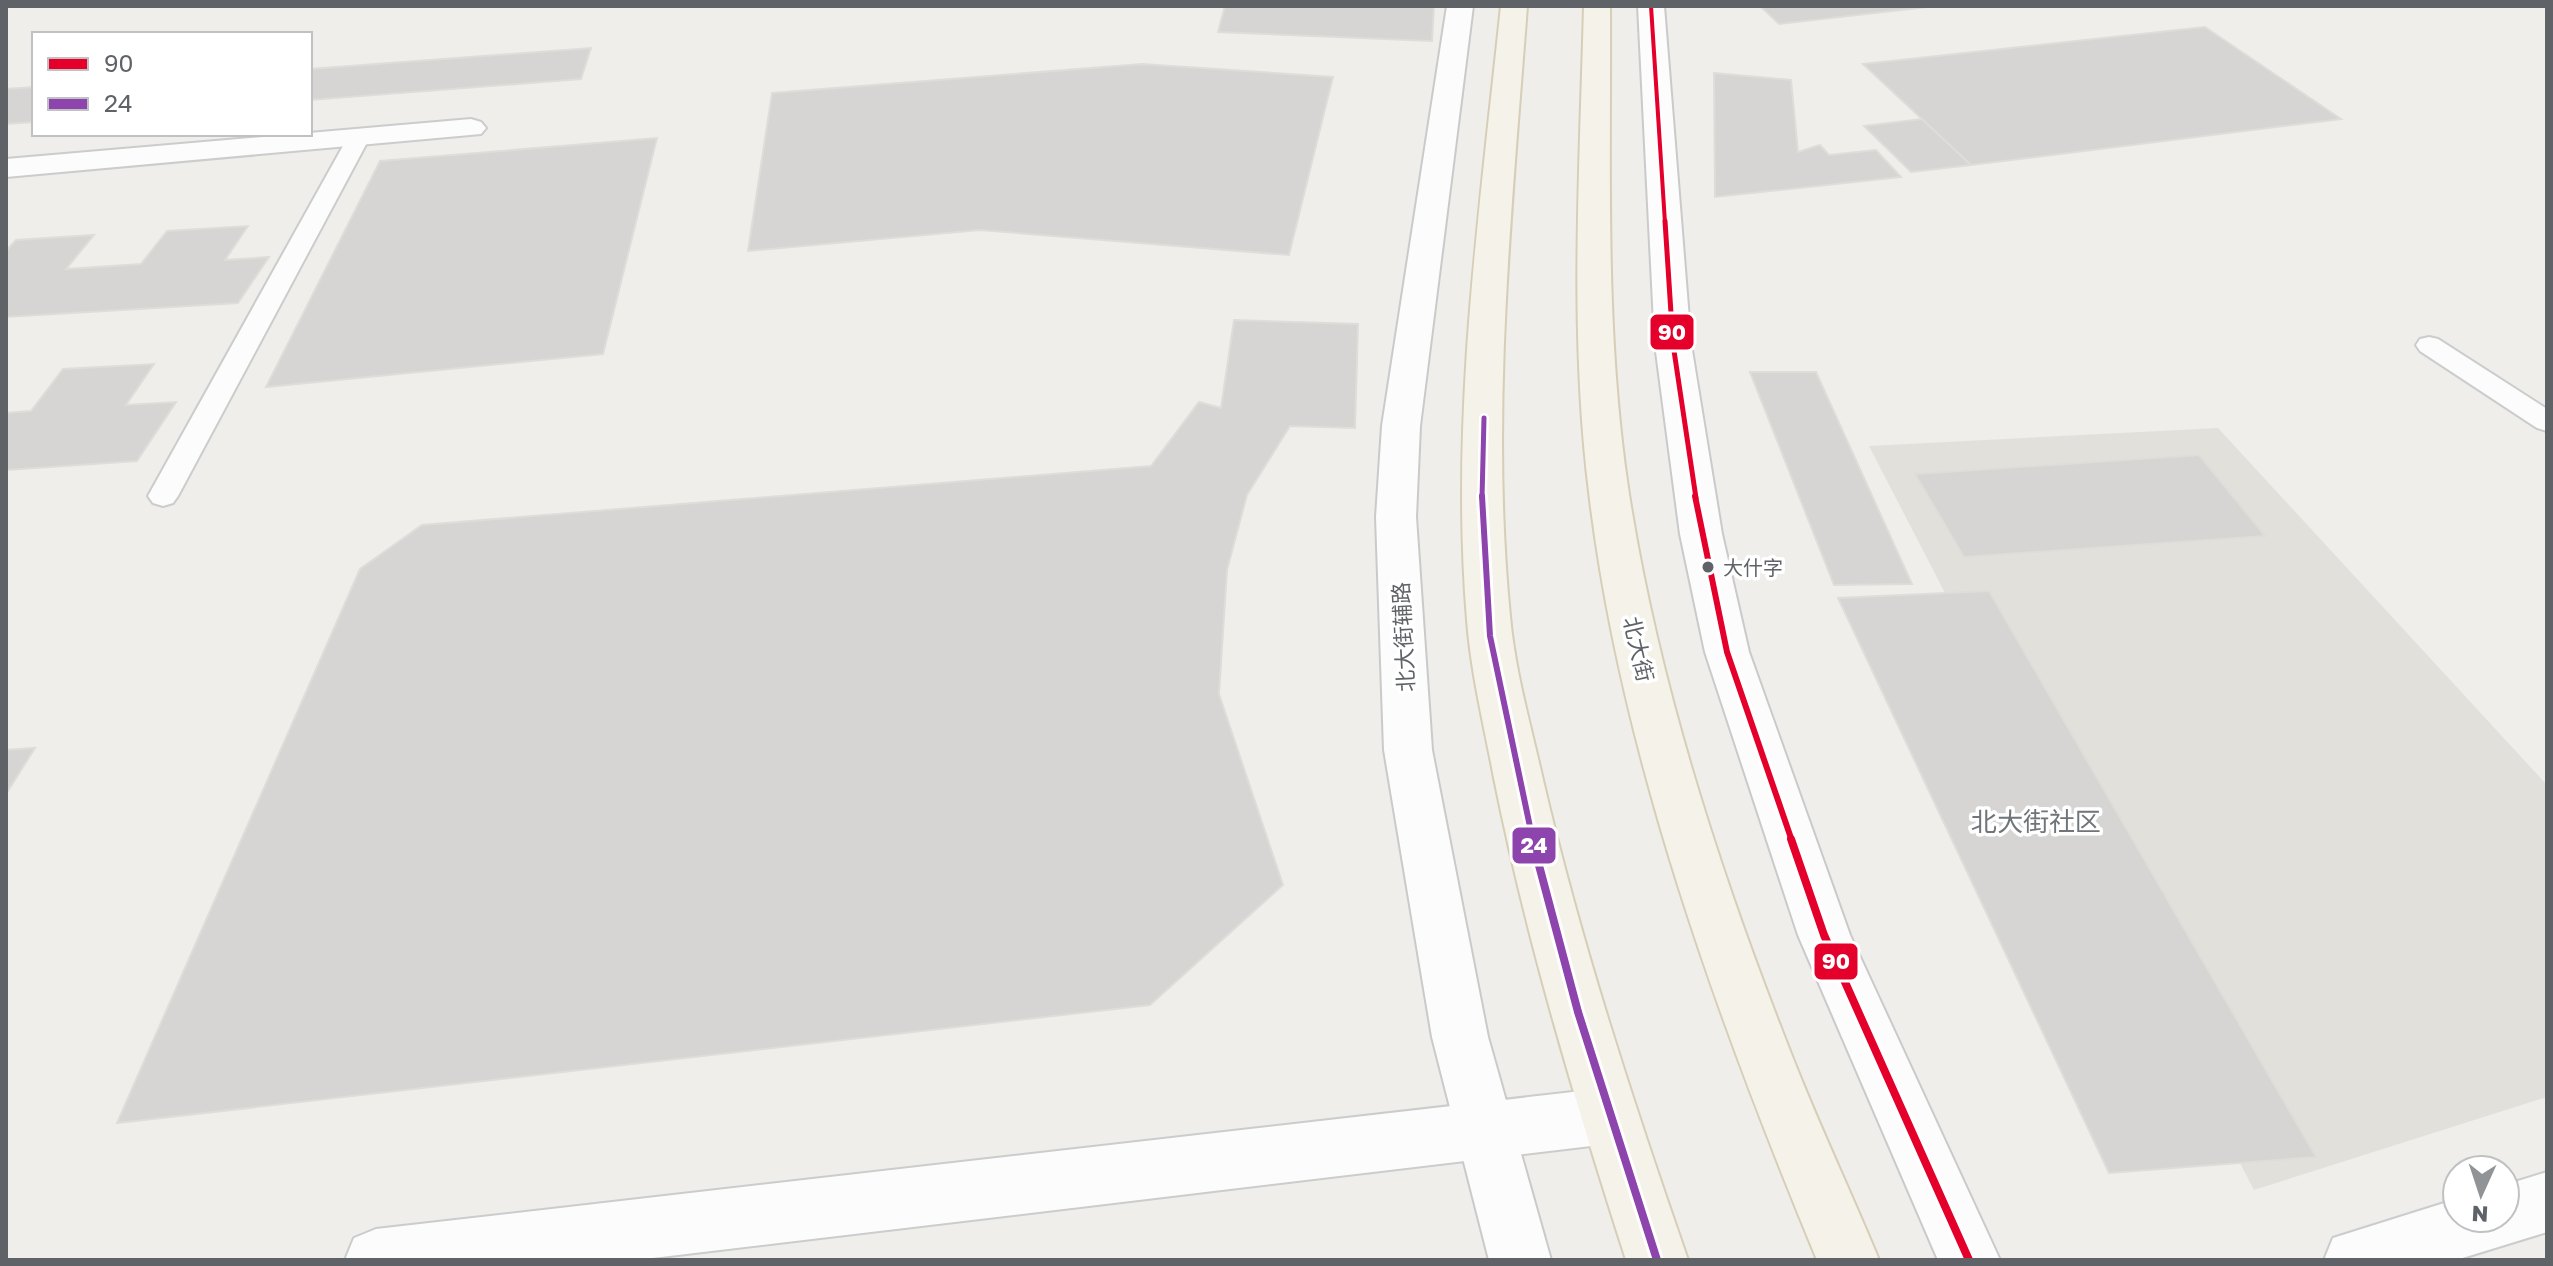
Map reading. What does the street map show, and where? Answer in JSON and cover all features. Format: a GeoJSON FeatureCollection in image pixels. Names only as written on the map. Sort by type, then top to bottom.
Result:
{"type":"FeatureCollection","features":[{"type":"Feature","properties":{"kind":"main road"},"geometry":{"type":"LineString","coordinates":[[1514,6],[1484,405],[1481,493],[1488,618],[1529,831],[1564,969],[1608,1116],[1657,1260]]}},
{"type":"Feature","properties":{"kind":"main road","name":"北大街"},"geometry":{"type":"LineString","coordinates":[[1597,6],[1599,359],[1605,461],[1623,581],[1672,783],[1711,911],[1754,1029],[1848,1260]]}},
{"type":"Feature","properties":{"kind":"street","name":"北大街辅路"},"geometry":{"type":"LineString","coordinates":[[1460,6],[1401,426],[1396,517],[1408,750],[1460,1037],[1520,1260]]}},
{"type":"Feature","properties":{"kind":"street"},"geometry":{"type":"LineString","coordinates":[[1651,6],[1673,344],[1701,534],[1727,652],[1824,935],[1969,1260]]}},
{"type":"Feature","properties":{"kind":"street"},"geometry":{"type":"LineString","coordinates":[[6,168],[471,128]]}},
{"type":"Feature","properties":{"kind":"street"},"geometry":{"type":"LineString","coordinates":[[376,1260],[1608,1116]]}},
{"type":"Feature","properties":{"kind":"street"},"geometry":{"type":"LineString","coordinates":[[2521,1210],[2547,1202]]}},
{"type":"Feature","properties":{"kind":"street"},"geometry":{"type":"LineString","coordinates":[[2355,1260],[2441,1234]]}},
{"type":"Feature","properties":{"kind":"lane"},"geometry":{"type":"LineString","coordinates":[[163,496],[359,137]]}},
{"type":"Feature","properties":{"kind":"lane"},"geometry":{"type":"LineString","coordinates":[[2429,345],[2547,422]]}},
{"type":"Feature","properties":{"kind":"shaded area"},"geometry":{"type":"Polygon","coordinates":[[[2218,428],[2547,785],[2547,1097],[2254,1190],[1869,446],[2218,428]]]}},
{"type":"Feature","properties":{"kind":"building"},"geometry":{"type":"Polygon","coordinates":[[[1225,6],[1434,6],[1432,41],[1218,32],[1225,6]]]}},
{"type":"Feature","properties":{"kind":"building"},"geometry":{"type":"Polygon","coordinates":[[[1760,6],[1936,6],[1779,24],[1760,6]]]}},
{"type":"Feature","properties":{"kind":"building"},"geometry":{"type":"Polygon","coordinates":[[[2205,27],[2341,119],[1971,165],[1863,64],[2205,27]]]}},
{"type":"Feature","properties":{"kind":"building"},"geometry":{"type":"Polygon","coordinates":[[[591,48],[581,79],[312,100],[312,69],[591,48]]]}},
{"type":"Feature","properties":{"kind":"building"},"geometry":{"type":"Polygon","coordinates":[[[1142,64],[1333,77],[1289,255],[980,230],[748,251],[772,93],[1142,64]]]}},
{"type":"Feature","properties":{"kind":"building"},"geometry":{"type":"Polygon","coordinates":[[[1714,73],[1791,80],[1798,152],[1820,145],[1829,155],[1876,150],[1901,177],[1715,197],[1714,73]]]}},
{"type":"Feature","properties":{"kind":"building"},"geometry":{"type":"Polygon","coordinates":[[[32,87],[32,122],[6,124],[6,89],[32,87]]]}},
{"type":"Feature","properties":{"kind":"building"},"geometry":{"type":"Polygon","coordinates":[[[1922,119],[1971,165],[1911,172],[1864,126],[1922,119]]]}},
{"type":"Feature","properties":{"kind":"building"},"geometry":{"type":"Polygon","coordinates":[[[657,138],[603,354],[266,387],[380,161],[657,138]]]}},
{"type":"Feature","properties":{"kind":"building"},"geometry":{"type":"Polygon","coordinates":[[[248,226],[225,260],[269,257],[238,303],[6,317],[6,251],[16,240],[94,235],[66,269],[141,264],[167,231],[248,226]]]}},
{"type":"Feature","properties":{"kind":"building"},"geometry":{"type":"Polygon","coordinates":[[[1234,320],[1358,324],[1355,428],[1290,426],[1247,495],[1227,570],[1219,694],[1283,885],[1150,1005],[117,1123],[360,569],[422,525],[1151,466],[1199,402],[1221,408],[1234,320]]]}},
{"type":"Feature","properties":{"kind":"building"},"geometry":{"type":"Polygon","coordinates":[[[154,364],[126,405],[176,402],[137,461],[6,470],[6,413],[31,411],[63,369],[154,364]]]}},
{"type":"Feature","properties":{"kind":"building"},"geometry":{"type":"Polygon","coordinates":[[[1750,372],[1816,372],[1912,584],[1834,585],[1750,372]]]}},
{"type":"Feature","properties":{"kind":"building"},"geometry":{"type":"Polygon","coordinates":[[[2199,455],[2265,536],[1964,557],[1915,474],[2199,455]]]}},
{"type":"Feature","properties":{"kind":"building"},"geometry":{"type":"Polygon","coordinates":[[[1989,591],[2316,1157],[2109,1173],[1838,598],[1989,591]]]}},
{"type":"Feature","properties":{"kind":"building"},"geometry":{"type":"Polygon","coordinates":[[[35,748],[6,794],[6,750],[35,748]]]}},
{"type":"Feature","properties":{"kind":"transit line","name":"90"},"geometry":{"type":"LineString","coordinates":[[1651,6],[1673,344],[1701,534],[1727,652],[1824,935],[1969,1260]]}},
{"type":"Feature","properties":{"kind":"transit line","name":"24"},"geometry":{"type":"LineString","coordinates":[[1484,418],[1484,568],[1490,636],[1500,689],[1560,950],[1596,1074],[1657,1260]]}},
{"type":"Feature","properties":{"kind":"place","name":"大什字"},"geometry":{"type":"Point","coordinates":[1708,567]}},
{"type":"Feature","properties":{"kind":"district","name":"北大街社区"},"geometry":{"type":"Point","coordinates":[2036,821]}}]}
